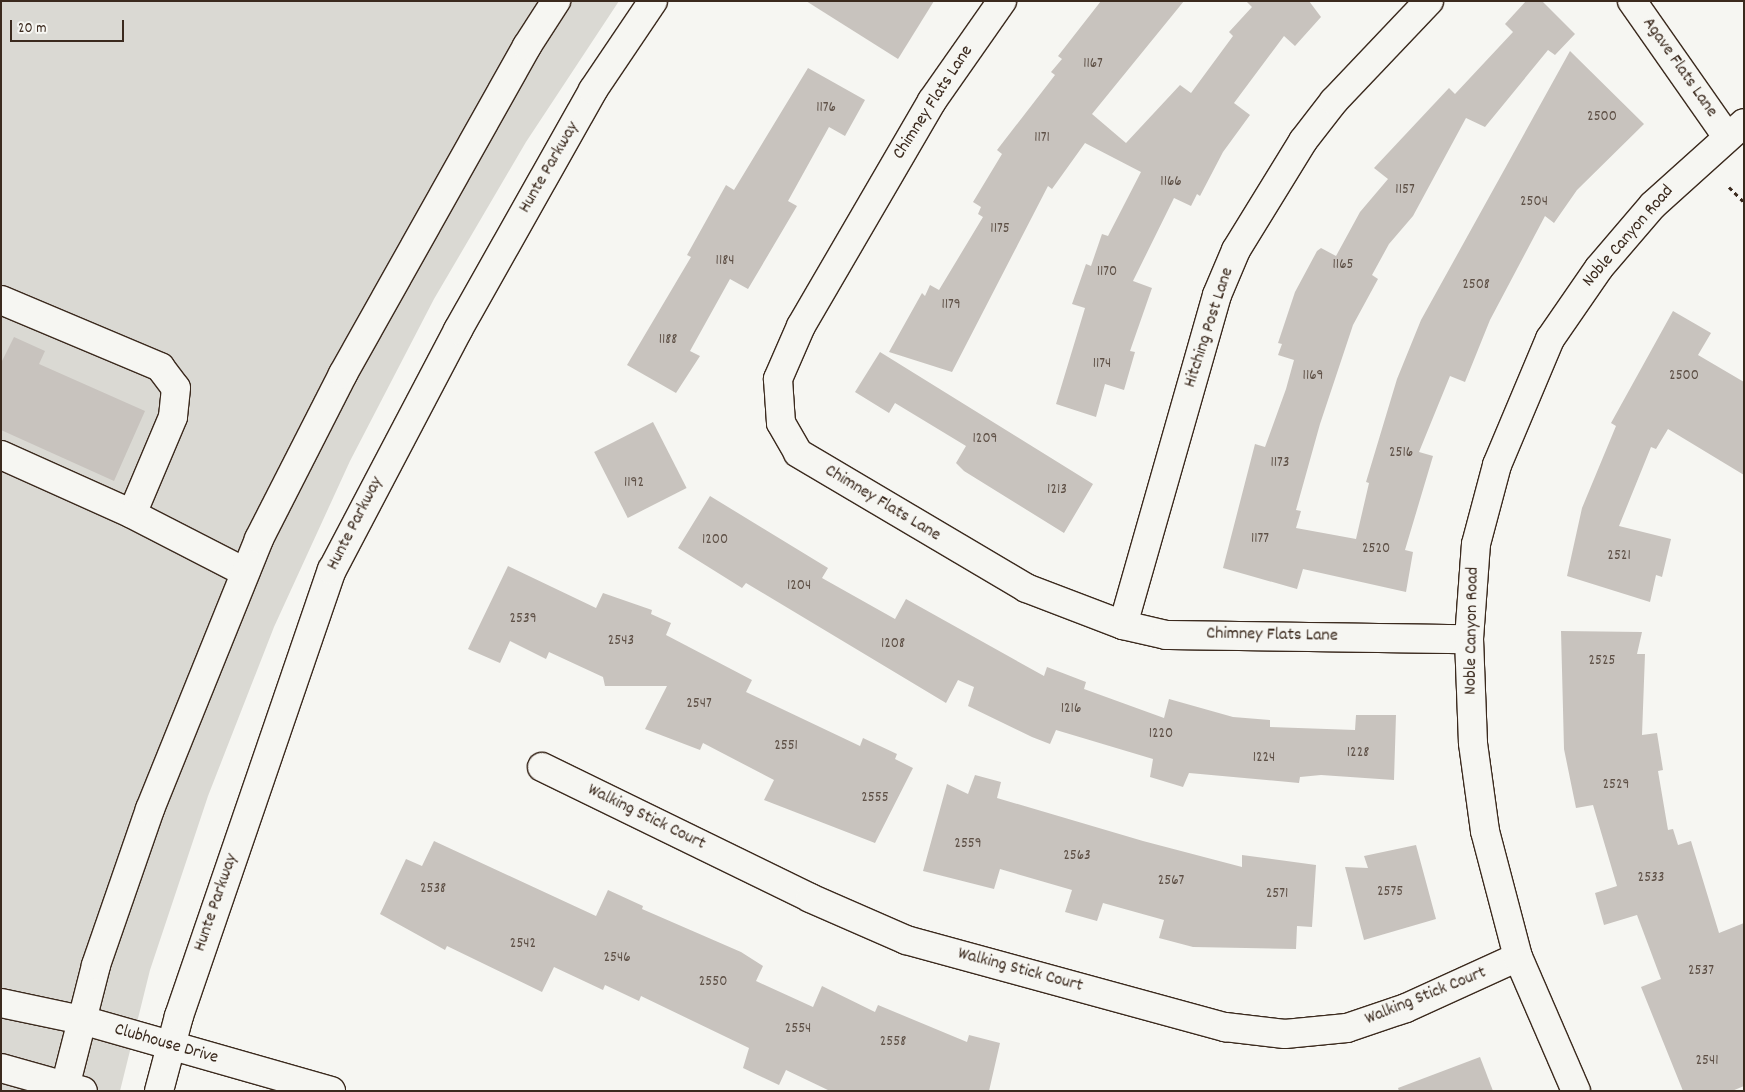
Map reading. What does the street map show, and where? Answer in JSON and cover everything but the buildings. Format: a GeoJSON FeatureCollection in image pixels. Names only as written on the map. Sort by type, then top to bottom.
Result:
{"type":"FeatureCollection","features":[{"type":"Feature","properties":{"kind":"street"},"geometry":{"type":"LineString","coordinates":[[1,1068],[71,1089],[82,1020],[96,965],[150,809],[245,572],[343,374],[527,46],[556,1]]}},
{"type":"Feature","properties":{"kind":"street","name":"Hunte Parkway"},"geometry":{"type":"LineString","coordinates":[[159,1091],[170,1047],[332,570],[458,330],[594,90],[653,1]]}},
{"type":"Feature","properties":{"kind":"street","name":"Chimney Flats Lane"},"geometry":{"type":"LineString","coordinates":[[1002,1],[932,101],[801,326],[778,379],[781,423],[798,453],[843,483],[1026,588],[1123,625],[1166,635],[1469,639]]}},
{"type":"Feature","properties":{"kind":"street","name":"Hitching Post Lane"},"geometry":{"type":"LineString","coordinates":[[1123,625],[1217,295],[1236,250],[1298,148],[1334,101],[1428,1]]}},
{"type":"Feature","properties":{"kind":"street","name":"Agave Flats Lane"},"geometry":{"type":"LineString","coordinates":[[1632,1],[1735,129]]}},
{"type":"Feature","properties":{"kind":"street","name":"Noble Canyon Road"},"geometry":{"type":"LineString","coordinates":[[1576,1091],[1518,957],[1485,831],[1473,743],[1469,639],[1476,544],[1497,465],[1550,339],[1599,268],[1653,205],[1735,129]]}},
{"type":"Feature","properties":{"kind":"street"},"geometry":{"type":"LineString","coordinates":[[1,300],[160,367],[176,388],[173,417],[132,514]]}},
{"type":"Feature","properties":{"kind":"street"},"geometry":{"type":"LineString","coordinates":[[1,455],[132,514],[245,572]]}},
{"type":"Feature","properties":{"kind":"street","name":"Walking Stick Court"},"geometry":{"type":"LineString","coordinates":[[542,767],[810,898],[906,940],[1225,1027],[1286,1034],[1347,1028],[1406,1008],[1518,957]]}},
{"type":"Feature","properties":{"kind":"street","name":"Clubhouse Drive"},"geometry":{"type":"LineString","coordinates":[[1,1003],[82,1020],[170,1047],[331,1091]]}},
{"type":"Feature","properties":{"kind":"path"},"geometry":{"type":"LineString","coordinates":[[1729,187],[1744,202]]}},
{"type":"Feature","properties":{"kind":"shaded area"},"geometry":{"type":"Polygon","coordinates":[[[1,1],[619,1],[526,142],[434,299],[350,461],[274,627],[208,796],[150,970],[120,1091],[1,1091],[1,1]]]}}]}
